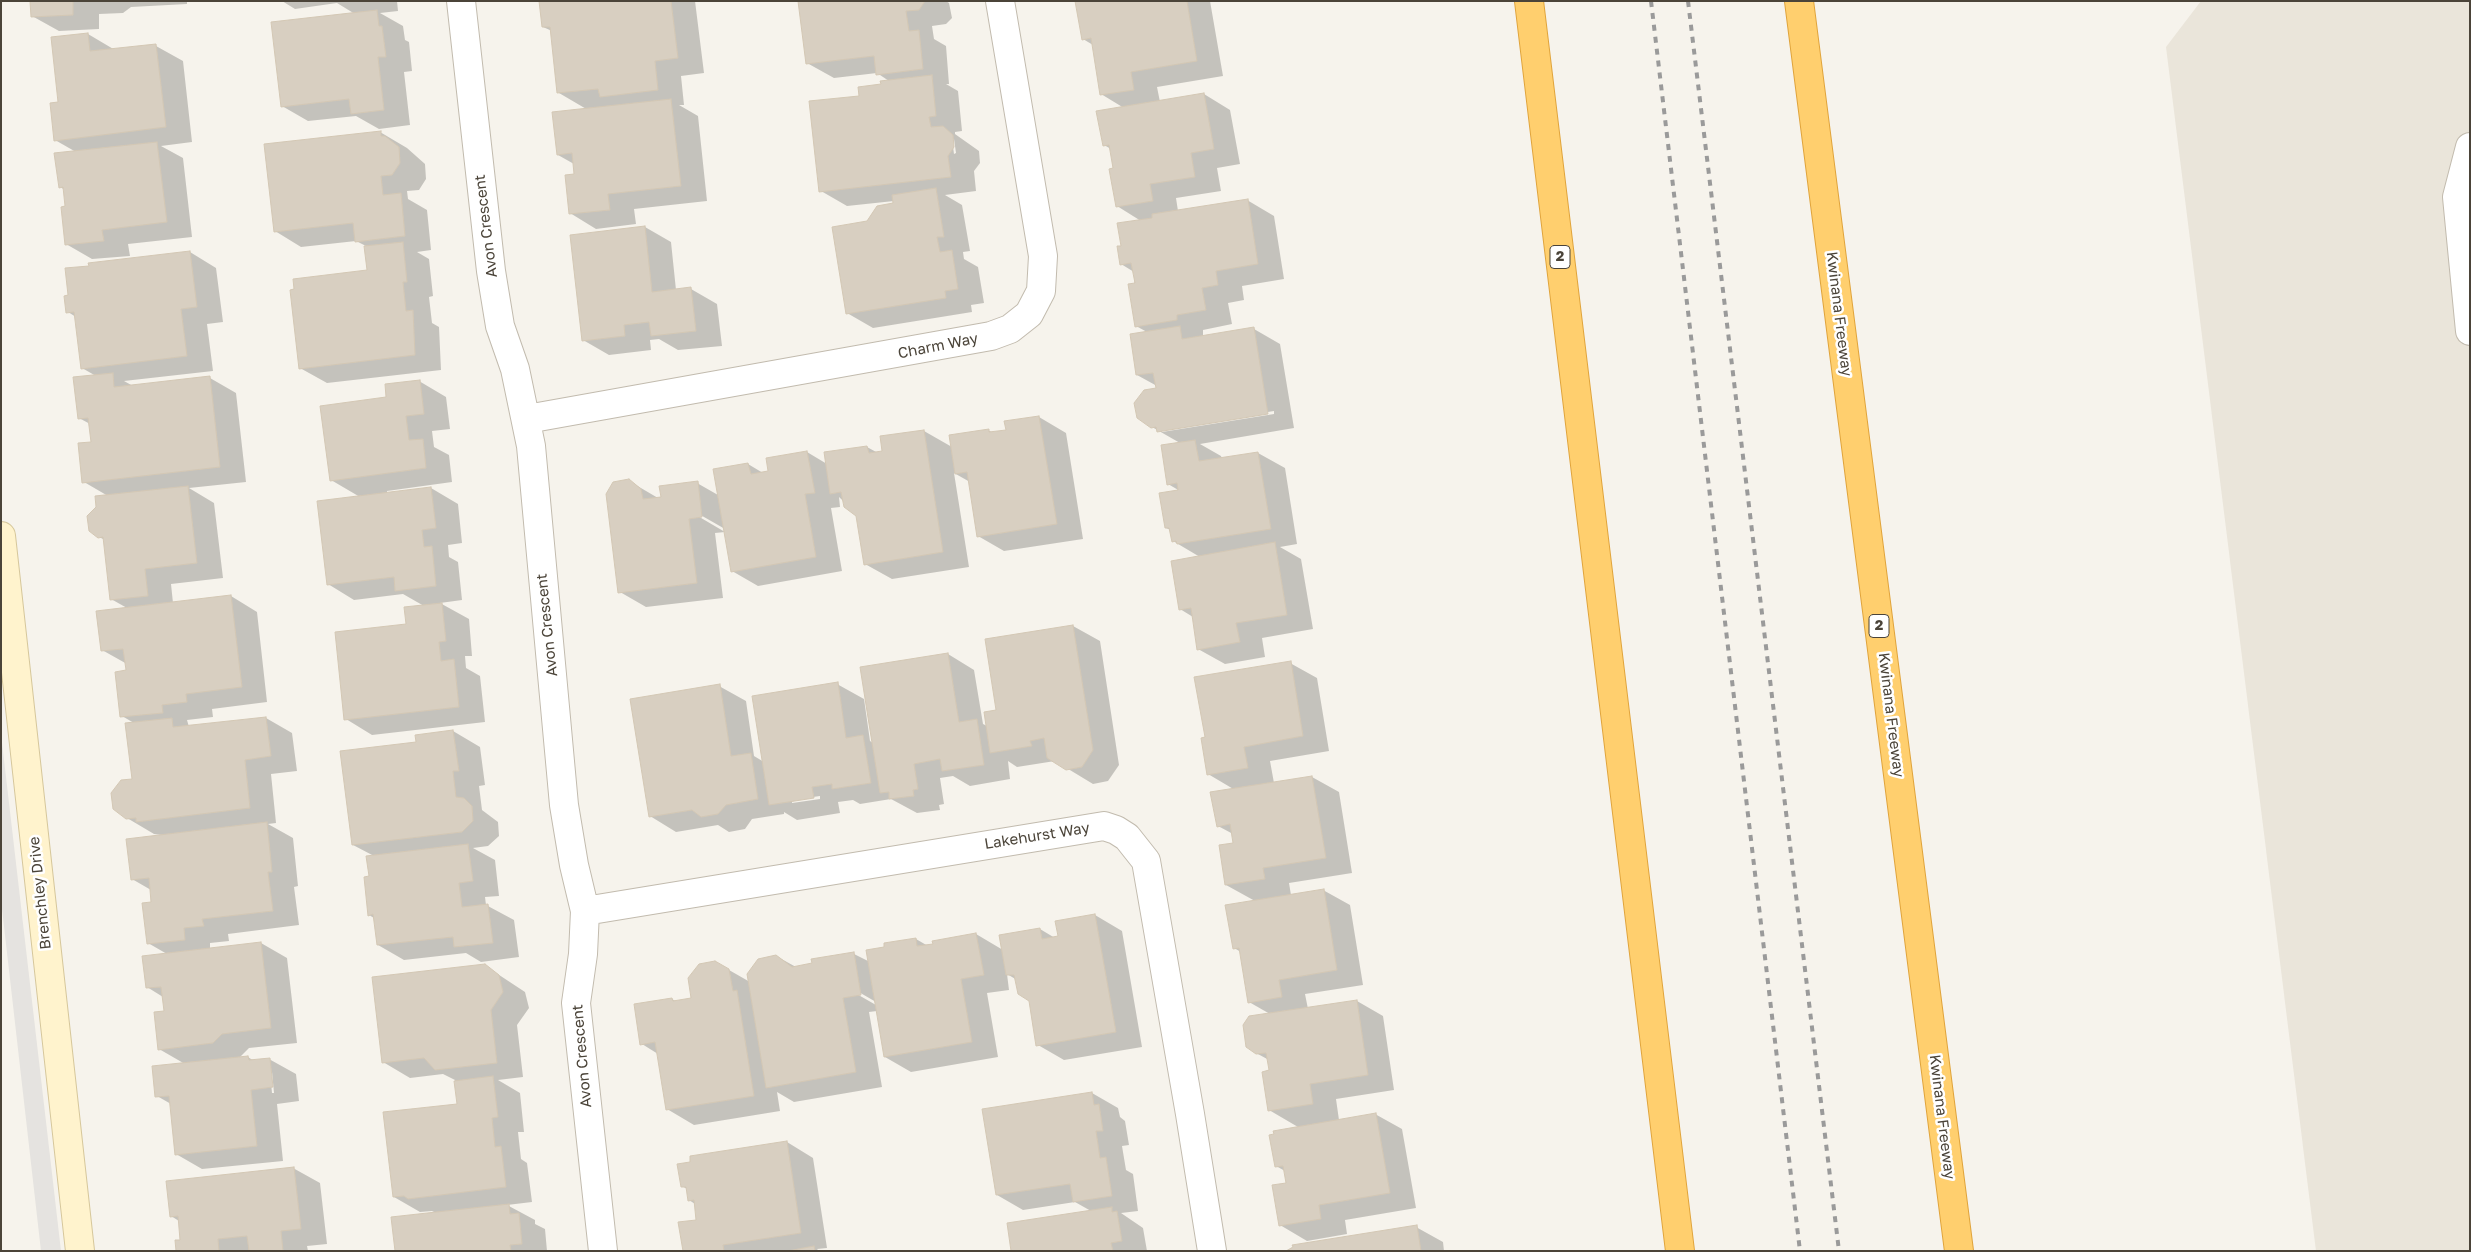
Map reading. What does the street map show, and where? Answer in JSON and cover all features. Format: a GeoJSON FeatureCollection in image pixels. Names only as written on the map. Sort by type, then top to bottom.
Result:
{"type":"FeatureCollection","features":[{"type":"Feature","properties":{"kind":"highway","name":"2"},"geometry":{"type":"LineString","coordinates":[[1529,1],[1680,1251]]}},
{"type":"Feature","properties":{"kind":"highway","name":"Kwinana Freeway"},"geometry":{"type":"LineString","coordinates":[[1799,1],[1960,1251]]}},
{"type":"Feature","properties":{"kind":"street","name":"Avon Crescent"},"geometry":{"type":"LineString","coordinates":[[461,1],[491,272],[500,326],[516,369],[527,419],[564,805],[584,911],[583,954],[576,1003],[603,1251]]}},
{"type":"Feature","properties":{"kind":"street","name":"Charm Way"},"geometry":{"type":"LineString","coordinates":[[527,419],[991,336],[1010,329],[1029,314],[1041,291],[1043,256],[1000,1]]}},
{"type":"Feature","properties":{"kind":"street"},"geometry":{"type":"LineString","coordinates":[[2470,146],[2458,196],[2470,331]]}},
{"type":"Feature","properties":{"kind":"street","name":"Brenchley Drive"},"geometry":{"type":"LineString","coordinates":[[1,536],[80,1251]]}},
{"type":"Feature","properties":{"kind":"street","name":"Lakehurst Way"},"geometry":{"type":"LineString","coordinates":[[584,911],[1104,826],[1116,830],[1127,837],[1146,861],[1189,1104],[1212,1251]]}},
{"type":"Feature","properties":{"kind":"shaded area"},"geometry":{"type":"Polygon","coordinates":[[[2201,1],[2470,1],[2470,1251],[2316,1251],[2166,47],[2201,1]]]}},
{"type":"Feature","properties":{"kind":"shaded area"},"geometry":{"type":"Polygon","coordinates":[[[1,734],[61,1251],[41,1251],[1,900],[1,734]]]}},
{"type":"Feature","properties":{"kind":"building"},"geometry":{"type":"Polygon","coordinates":[[[30,1],[73,1],[73,15],[31,17],[30,1]]]}},
{"type":"Feature","properties":{"kind":"building"},"geometry":{"type":"Polygon","coordinates":[[[539,1],[671,1],[678,58],[655,61],[658,90],[600,97],[598,89],[557,93],[550,27],[542,27],[539,1]]]}},
{"type":"Feature","properties":{"kind":"building"},"geometry":{"type":"Polygon","coordinates":[[[798,1],[925,1],[919,10],[906,11],[909,31],[919,30],[923,69],[876,75],[874,56],[806,64],[798,1]]]}},
{"type":"Feature","properties":{"kind":"building"},"geometry":{"type":"Polygon","coordinates":[[[1075,1],[1187,1],[1197,61],[1131,72],[1134,90],[1100,95],[1091,38],[1082,40],[1075,1]]]}},
{"type":"Feature","properties":{"kind":"building"},"geometry":{"type":"Polygon","coordinates":[[[377,10],[379,26],[382,26],[386,57],[378,57],[384,110],[351,114],[349,99],[281,107],[271,22],[377,10]]]}},
{"type":"Feature","properties":{"kind":"building"},"geometry":{"type":"Polygon","coordinates":[[[88,33],[90,51],[156,44],[166,127],[54,141],[50,103],[58,102],[51,37],[88,33]]]}},
{"type":"Feature","properties":{"kind":"building"},"geometry":{"type":"Polygon","coordinates":[[[932,75],[936,116],[929,117],[931,127],[943,126],[953,135],[954,147],[948,156],[951,177],[819,192],[809,101],[859,96],[858,87],[881,84],[880,81],[932,75]]]}},
{"type":"Feature","properties":{"kind":"building"},"geometry":{"type":"Polygon","coordinates":[[[1204,93],[1214,149],[1191,153],[1195,177],[1150,184],[1153,201],[1116,207],[1109,169],[1113,168],[1109,145],[1103,146],[1096,111],[1204,93]]]}},
{"type":"Feature","properties":{"kind":"building"},"geometry":{"type":"Polygon","coordinates":[[[671,99],[681,186],[608,194],[610,210],[569,214],[565,175],[574,174],[572,153],[557,155],[552,112],[671,99]]]}},
{"type":"Feature","properties":{"kind":"building"},"geometry":{"type":"Polygon","coordinates":[[[381,131],[381,136],[385,136],[399,147],[400,163],[392,175],[381,176],[383,195],[401,193],[405,236],[355,242],[353,223],[274,232],[264,144],[381,131]]]}},
{"type":"Feature","properties":{"kind":"building"},"geometry":{"type":"Polygon","coordinates":[[[157,142],[167,222],[102,230],[104,241],[65,245],[61,207],[65,206],[63,187],[59,188],[54,153],[157,142]]]}},
{"type":"Feature","properties":{"kind":"building"},"geometry":{"type":"Polygon","coordinates":[[[936,188],[944,237],[937,237],[940,252],[952,250],[958,289],[945,291],[946,298],[846,314],[832,227],[867,221],[877,206],[893,203],[892,195],[936,188]]]}},
{"type":"Feature","properties":{"kind":"building"},"geometry":{"type":"Polygon","coordinates":[[[1248,199],[1258,264],[1216,271],[1218,285],[1202,288],[1206,310],[1177,315],[1177,320],[1135,327],[1128,284],[1135,283],[1131,263],[1120,265],[1117,246],[1121,246],[1117,223],[1152,218],[1152,214],[1248,199]]]}},
{"type":"Feature","properties":{"kind":"building"},"geometry":{"type":"Polygon","coordinates":[[[645,226],[652,292],[691,287],[696,331],[651,336],[649,322],[624,325],[625,336],[582,341],[570,235],[645,226]]]}},
{"type":"Feature","properties":{"kind":"building"},"geometry":{"type":"Polygon","coordinates":[[[403,242],[407,282],[403,282],[406,311],[413,310],[415,355],[299,369],[290,290],[294,289],[293,279],[367,270],[364,246],[403,242]]]}},
{"type":"Feature","properties":{"kind":"building"},"geometry":{"type":"Polygon","coordinates":[[[190,251],[197,307],[181,309],[187,356],[81,369],[74,312],[66,313],[64,296],[68,295],[65,268],[89,266],[88,263],[190,251]]]}},
{"type":"Feature","properties":{"kind":"building"},"geometry":{"type":"Polygon","coordinates":[[[1180,326],[1182,339],[1254,327],[1268,414],[1157,432],[1156,427],[1151,428],[1137,418],[1134,403],[1144,390],[1156,388],[1153,373],[1136,375],[1130,334],[1180,326]]]}},
{"type":"Feature","properties":{"kind":"building"},"geometry":{"type":"Polygon","coordinates":[[[113,373],[114,387],[210,376],[220,467],[82,483],[78,443],[91,442],[88,418],[78,419],[73,377],[113,373]]]}},
{"type":"Feature","properties":{"kind":"building"},"geometry":{"type":"Polygon","coordinates":[[[420,380],[424,414],[406,416],[409,440],[423,439],[426,468],[330,481],[320,406],[386,397],[385,384],[420,380]]]}},
{"type":"Feature","properties":{"kind":"building"},"geometry":{"type":"Polygon","coordinates":[[[1039,416],[1057,524],[977,537],[967,472],[955,474],[949,435],[989,429],[989,432],[1006,430],[1004,421],[1039,416]]]}},
{"type":"Feature","properties":{"kind":"building"},"geometry":{"type":"Polygon","coordinates":[[[924,430],[943,552],[864,565],[856,516],[844,507],[841,492],[830,494],[824,452],[867,446],[869,453],[882,451],[880,436],[924,430]]]}},
{"type":"Feature","properties":{"kind":"building"},"geometry":{"type":"Polygon","coordinates":[[[1195,440],[1199,461],[1258,452],[1271,529],[1177,544],[1176,541],[1172,542],[1169,528],[1165,528],[1159,493],[1178,490],[1177,483],[1167,485],[1161,445],[1195,440]]]}},
{"type":"Feature","properties":{"kind":"building"},"geometry":{"type":"Polygon","coordinates":[[[807,451],[815,493],[805,494],[816,557],[731,572],[713,469],[748,463],[751,474],[768,471],[766,458],[807,451]]]}},
{"type":"Feature","properties":{"kind":"building"},"geometry":{"type":"Polygon","coordinates":[[[629,479],[641,489],[643,499],[661,497],[659,486],[698,481],[702,517],[689,519],[697,583],[618,593],[606,494],[613,482],[629,479]]]}},
{"type":"Feature","properties":{"kind":"building"},"geometry":{"type":"Polygon","coordinates":[[[188,486],[197,563],[145,569],[148,596],[110,600],[103,537],[98,538],[89,531],[87,516],[96,507],[95,496],[188,486]]]}},
{"type":"Feature","properties":{"kind":"building"},"geometry":{"type":"Polygon","coordinates":[[[431,487],[436,528],[422,530],[424,547],[432,546],[436,586],[395,591],[394,577],[327,585],[317,501],[431,487]]]}},
{"type":"Feature","properties":{"kind":"building"},"geometry":{"type":"Polygon","coordinates":[[[1275,542],[1287,615],[1236,623],[1240,642],[1197,650],[1191,608],[1179,610],[1171,561],[1275,542]]]}},
{"type":"Feature","properties":{"kind":"building"},"geometry":{"type":"Polygon","coordinates":[[[231,595],[242,687],[186,694],[187,702],[162,705],[163,713],[120,717],[115,672],[126,670],[123,649],[101,651],[96,611],[231,595]]]}},
{"type":"Feature","properties":{"kind":"building"},"geometry":{"type":"Polygon","coordinates":[[[442,603],[446,641],[439,642],[441,661],[454,659],[459,707],[344,720],[335,632],[406,624],[404,607],[442,603]]]}},
{"type":"Feature","properties":{"kind":"building"},"geometry":{"type":"Polygon","coordinates":[[[1073,625],[1093,750],[1082,767],[1066,770],[1047,758],[1044,738],[1030,741],[1032,746],[990,753],[984,712],[996,710],[985,639],[1073,625]]]}},
{"type":"Feature","properties":{"kind":"building"},"geometry":{"type":"Polygon","coordinates":[[[948,653],[959,722],[977,719],[984,765],[942,771],[940,759],[914,764],[918,789],[913,790],[914,796],[889,799],[889,792],[880,793],[860,667],[948,653]]]}},
{"type":"Feature","properties":{"kind":"building"},"geometry":{"type":"Polygon","coordinates":[[[1291,661],[1303,736],[1244,747],[1248,768],[1207,775],[1201,738],[1205,737],[1194,677],[1291,661]]]}},
{"type":"Feature","properties":{"kind":"building"},"geometry":{"type":"Polygon","coordinates":[[[838,682],[846,738],[863,735],[871,783],[832,789],[832,784],[812,787],[814,798],[769,805],[752,696],[838,682]]]}},
{"type":"Feature","properties":{"kind":"building"},"geometry":{"type":"Polygon","coordinates":[[[720,684],[731,756],[751,753],[758,799],[726,805],[718,814],[701,817],[692,810],[649,817],[630,699],[720,684]]]}},
{"type":"Feature","properties":{"kind":"building"},"geometry":{"type":"Polygon","coordinates":[[[266,717],[271,756],[245,760],[250,808],[136,822],[136,818],[126,819],[113,809],[111,793],[121,780],[132,779],[125,723],[172,718],[173,727],[266,717]]]}},
{"type":"Feature","properties":{"kind":"building"},"geometry":{"type":"Polygon","coordinates":[[[453,730],[459,771],[453,771],[456,797],[464,798],[472,806],[473,821],[462,832],[352,845],[340,751],[416,742],[415,735],[453,730]]]}},
{"type":"Feature","properties":{"kind":"building"},"geometry":{"type":"Polygon","coordinates":[[[1312,776],[1326,858],[1263,868],[1265,879],[1225,885],[1219,845],[1233,843],[1230,824],[1217,827],[1210,792],[1312,776]]]}},
{"type":"Feature","properties":{"kind":"building"},"geometry":{"type":"Polygon","coordinates":[[[267,822],[272,872],[268,872],[273,911],[202,919],[204,926],[184,928],[185,940],[147,944],[142,903],[151,902],[149,878],[131,880],[126,839],[267,822]]]}},
{"type":"Feature","properties":{"kind":"building"},"geometry":{"type":"Polygon","coordinates":[[[468,844],[473,881],[459,883],[462,907],[488,904],[493,943],[454,947],[453,937],[377,945],[373,914],[368,916],[364,877],[369,876],[366,856],[468,844]]]}},
{"type":"Feature","properties":{"kind":"building"},"geometry":{"type":"Polygon","coordinates":[[[1324,889],[1337,970],[1279,980],[1282,997],[1248,1003],[1239,948],[1233,949],[1225,905],[1324,889]]]}},
{"type":"Feature","properties":{"kind":"building"},"geometry":{"type":"Polygon","coordinates":[[[1095,914],[1116,1032],[1036,1046],[1029,1001],[1018,994],[1014,975],[1006,975],[999,935],[1040,928],[1042,939],[1058,936],[1055,921],[1095,914]]]}},
{"type":"Feature","properties":{"kind":"building"},"geometry":{"type":"Polygon","coordinates":[[[976,933],[984,975],[961,979],[972,1042],[884,1057],[866,950],[884,947],[884,943],[916,938],[917,946],[933,944],[932,941],[976,933]]]}},
{"type":"Feature","properties":{"kind":"building"},"geometry":{"type":"Polygon","coordinates":[[[261,942],[271,1028],[222,1034],[213,1043],[158,1050],[154,1012],[164,1011],[161,987],[146,988],[142,956],[261,942]]]}},
{"type":"Feature","properties":{"kind":"building"},"geometry":{"type":"Polygon","coordinates":[[[854,952],[861,995],[843,998],[856,1072],[766,1088],[747,974],[758,959],[776,955],[792,967],[812,963],[811,959],[854,952]]]}},
{"type":"Feature","properties":{"kind":"building"},"geometry":{"type":"Polygon","coordinates":[[[715,961],[729,969],[733,991],[737,990],[754,1096],[666,1110],[655,1042],[640,1045],[634,1004],[672,998],[673,1001],[691,998],[688,978],[699,964],[715,961]]]}},
{"type":"Feature","properties":{"kind":"building"},"geometry":{"type":"Polygon","coordinates":[[[485,964],[499,975],[503,992],[491,1010],[497,1063],[435,1070],[424,1058],[382,1063],[372,977],[485,964]]]}},
{"type":"Feature","properties":{"kind":"building"},"geometry":{"type":"Polygon","coordinates":[[[1357,1000],[1368,1075],[1310,1084],[1313,1104],[1268,1111],[1262,1072],[1269,1070],[1266,1053],[1256,1054],[1246,1047],[1243,1025],[1249,1016],[1357,1000]]]}},
{"type":"Feature","properties":{"kind":"building"},"geometry":{"type":"Polygon","coordinates":[[[248,1056],[249,1060],[270,1058],[273,1087],[251,1090],[257,1146],[175,1155],[169,1096],[155,1097],[152,1066],[248,1056]]]}},
{"type":"Feature","properties":{"kind":"building"},"geometry":{"type":"Polygon","coordinates":[[[493,1076],[498,1117],[492,1118],[495,1147],[501,1146],[506,1187],[408,1199],[404,1196],[393,1197],[383,1112],[457,1104],[454,1081],[493,1076]]]}},
{"type":"Feature","properties":{"kind":"building"},"geometry":{"type":"Polygon","coordinates":[[[1092,1092],[1094,1105],[1099,1104],[1103,1131],[1096,1131],[1100,1158],[1106,1157],[1112,1196],[1073,1202],[1070,1184],[996,1195],[982,1109],[1092,1092]]]}},
{"type":"Feature","properties":{"kind":"building"},"geometry":{"type":"Polygon","coordinates":[[[1376,1113],[1390,1193],[1319,1205],[1321,1219],[1279,1226],[1272,1185],[1286,1183],[1283,1166],[1275,1167],[1269,1135],[1274,1134],[1273,1131],[1376,1113]]]}},
{"type":"Feature","properties":{"kind":"building"},"geometry":{"type":"Polygon","coordinates":[[[787,1141],[801,1233],[723,1245],[724,1251],[683,1251],[678,1222],[696,1220],[694,1200],[688,1201],[686,1187],[681,1187],[677,1164],[690,1162],[690,1156],[787,1141]]]}},
{"type":"Feature","properties":{"kind":"building"},"geometry":{"type":"Polygon","coordinates":[[[294,1167],[301,1229],[281,1231],[283,1251],[249,1251],[247,1236],[218,1239],[219,1251],[176,1251],[175,1240],[180,1240],[178,1216],[170,1217],[166,1181],[294,1167]]]}},
{"type":"Feature","properties":{"kind":"building"},"geometry":{"type":"Polygon","coordinates":[[[509,1204],[510,1214],[519,1213],[522,1244],[510,1245],[511,1251],[395,1251],[391,1217],[509,1204]]]}},
{"type":"Feature","properties":{"kind":"building"},"geometry":{"type":"Polygon","coordinates":[[[1112,1207],[1112,1212],[1117,1211],[1122,1241],[1111,1243],[1113,1251],[1011,1251],[1007,1223],[1112,1207]]]}},
{"type":"Feature","properties":{"kind":"building"},"geometry":{"type":"Polygon","coordinates":[[[1417,1225],[1421,1251],[1286,1251],[1293,1247],[1292,1245],[1417,1225]]]}},
{"type":"Feature","properties":{"kind":"building"},"geometry":{"type":"Polygon","coordinates":[[[814,1246],[815,1251],[788,1251],[814,1246]]]}},
{"type":"Feature","properties":{"kind":"railway"},"geometry":{"type":"LineString","coordinates":[[1651,1],[1800,1251]]}},
{"type":"Feature","properties":{"kind":"railway"},"geometry":{"type":"LineString","coordinates":[[1688,1],[1839,1251]]}}]}
